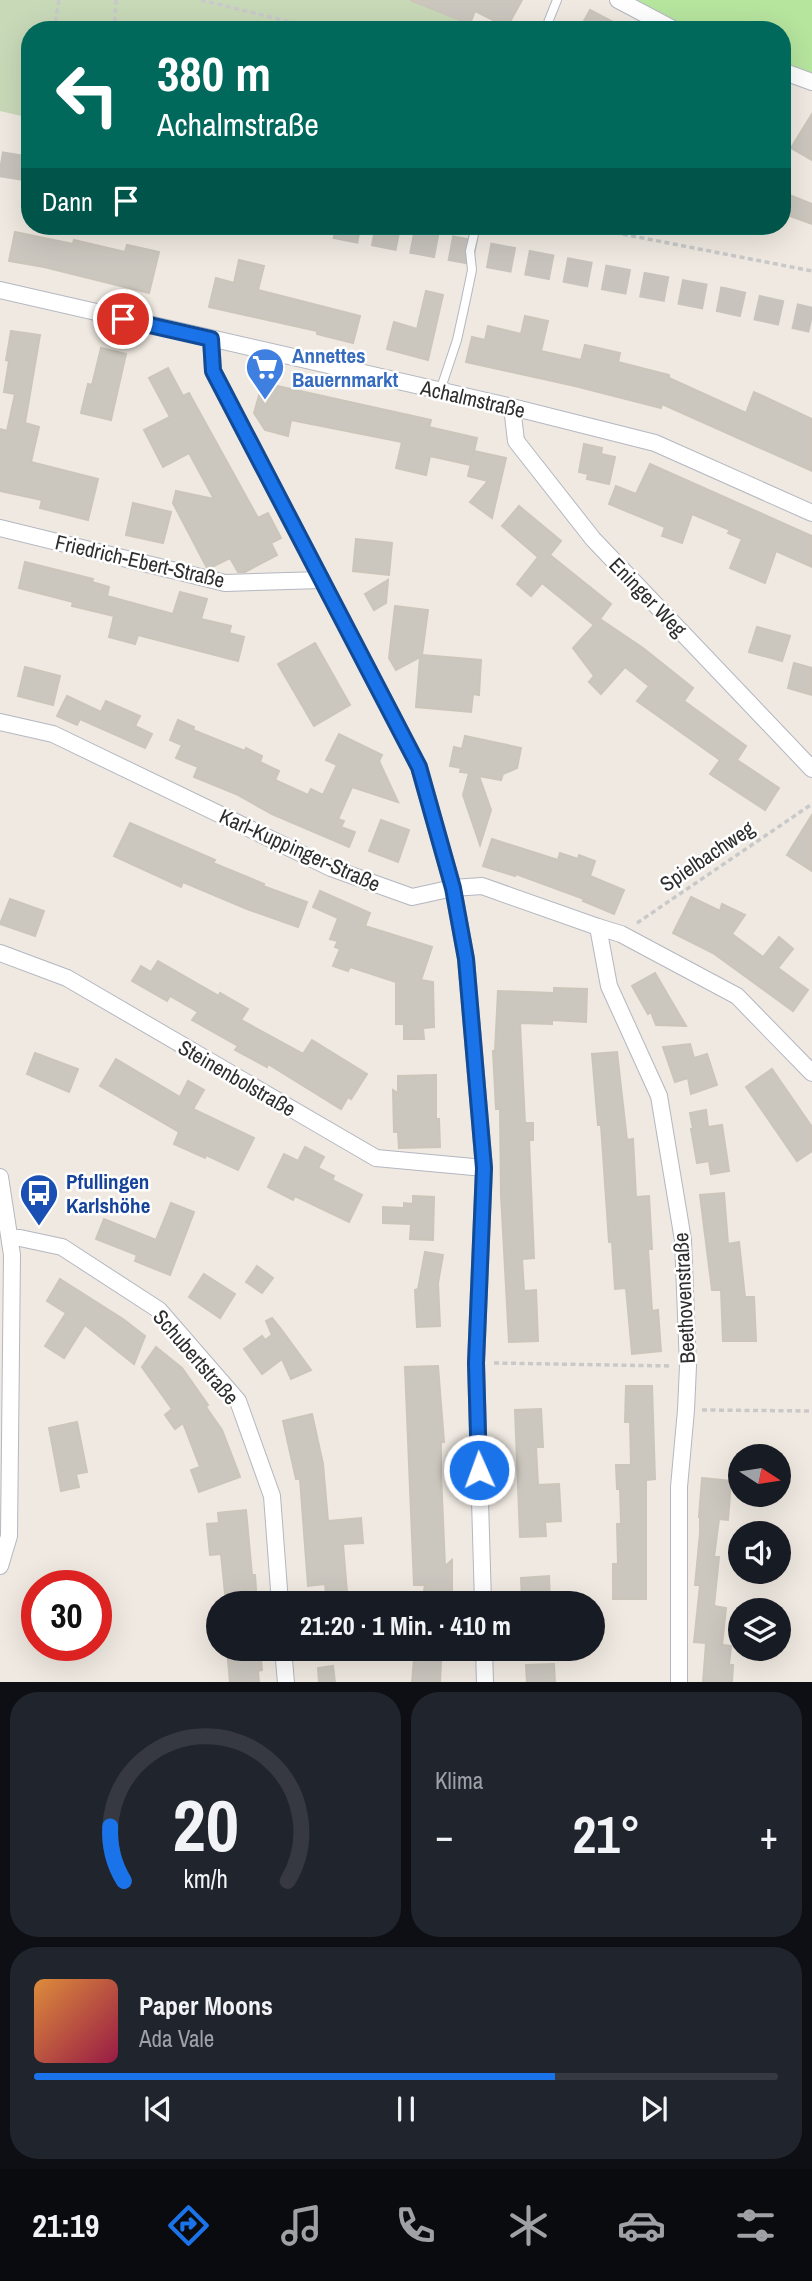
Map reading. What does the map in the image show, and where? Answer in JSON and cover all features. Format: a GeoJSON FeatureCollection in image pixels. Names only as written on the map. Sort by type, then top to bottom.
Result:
{"type":"FeatureCollection","features":[{"type":"Feature","properties":{"kind":"street"},"geometry":{"type":"LineString","coordinates":[[618,0],[658,21]]}},
{"type":"Feature","properties":{"kind":"street"},"geometry":{"type":"LineString","coordinates":[[791,74],[812,82]]}},
{"type":"Feature","properties":{"kind":"street","name":"Achalmstraße"},"geometry":{"type":"LineString","coordinates":[[0,290],[512,407],[655,443],[812,513]]}},
{"type":"Feature","properties":{"kind":"street"},"geometry":{"type":"LineString","coordinates":[[211,339],[213,371],[419,767],[453,888],[466,959],[484,1168],[476,1363],[483,1591]]}},
{"type":"Feature","properties":{"kind":"street","name":"Eninger Weg"},"geometry":{"type":"LineString","coordinates":[[512,407],[516,440],[593,539],[812,768]]}},
{"type":"Feature","properties":{"kind":"street","name":"Friedrich-Ebert-Straße"},"geometry":{"type":"LineString","coordinates":[[0,528],[225,583],[322,580]]}},
{"type":"Feature","properties":{"kind":"street","name":"Karl-Kuppinger-Straße"},"geometry":{"type":"LineString","coordinates":[[0,722],[53,734],[331,868],[412,898],[453,888],[482,886],[621,934],[737,996],[812,1073]]}},
{"type":"Feature","properties":{"kind":"street","name":"Beethovenstraße"},"geometry":{"type":"LineString","coordinates":[[598,928],[609,986],[659,1096],[683,1240],[688,1366],[679,1487],[679,1682]]}},
{"type":"Feature","properties":{"kind":"street","name":"Steinenbolstraße"},"geometry":{"type":"LineString","coordinates":[[0,953],[66,978],[376,1158],[484,1168]]}},
{"type":"Feature","properties":{"kind":"street"},"geometry":{"type":"LineString","coordinates":[[0,1177],[11,1238],[6,1256],[9,1536],[0,1566]]}},
{"type":"Feature","properties":{"kind":"street","name":"Schubertstraße"},"geometry":{"type":"LineString","coordinates":[[11,1238],[62,1247],[159,1310],[238,1401],[272,1496],[279,1591]]}},
{"type":"Feature","properties":{"kind":"street"},"geometry":{"type":"LineString","coordinates":[[284,1661],[286,1682]]}},
{"type":"Feature","properties":{"kind":"street"},"geometry":{"type":"LineString","coordinates":[[484,1661],[485,1682]]}},
{"type":"Feature","properties":{"kind":"lane"},"geometry":{"type":"LineString","coordinates":[[549,21],[557,0]]}},
{"type":"Feature","properties":{"kind":"lane"},"geometry":{"type":"LineString","coordinates":[[440,391],[457,340],[472,270],[470,251],[474,235]]}},
{"type":"Feature","properties":{"kind":"path"},"geometry":{"type":"LineString","coordinates":[[56,21],[59,0]]}},
{"type":"Feature","properties":{"kind":"path"},"geometry":{"type":"LineString","coordinates":[[115,21],[116,0]]}},
{"type":"Feature","properties":{"kind":"path"},"geometry":{"type":"LineString","coordinates":[[201,0],[287,21]]}},
{"type":"Feature","properties":{"kind":"path"},"geometry":{"type":"LineString","coordinates":[[627,235],[812,271]]}},
{"type":"Feature","properties":{"kind":"path","name":"Spielbachweg"},"geometry":{"type":"LineString","coordinates":[[621,934],[812,804]]}},
{"type":"Feature","properties":{"kind":"path"},"geometry":{"type":"LineString","coordinates":[[476,1363],[688,1366]]}},
{"type":"Feature","properties":{"kind":"path"},"geometry":{"type":"LineString","coordinates":[[686,1410],[812,1411]]}},
{"type":"Feature","properties":{"kind":"green space"},"geometry":{"type":"Polygon","coordinates":[[[0,0],[409,0],[462,21],[21,21],[21,116],[0,111],[0,0]]]}},
{"type":"Feature","properties":{"kind":"green space"},"geometry":{"type":"Polygon","coordinates":[[[618,0],[812,0],[812,82],[791,74],[791,21],[658,21],[618,0]]]}},
{"type":"Feature","properties":{"kind":"building"},"geometry":{"type":"Polygon","coordinates":[[[410,0],[522,0],[510,21],[495,21],[475,11],[471,21],[462,21],[410,0]]]}},
{"type":"Feature","properties":{"kind":"building"},"geometry":{"type":"Polygon","coordinates":[[[590,10],[611,21],[584,21],[590,10]]]}},
{"type":"Feature","properties":{"kind":"building"},"geometry":{"type":"Polygon","coordinates":[[[812,114],[812,160],[791,148],[812,114]]]}},
{"type":"Feature","properties":{"kind":"building"},"geometry":{"type":"Polygon","coordinates":[[[791,196],[812,204],[812,224],[791,216],[791,196]]]}},
{"type":"Feature","properties":{"kind":"building"},"geometry":{"type":"Polygon","coordinates":[[[15,232],[73,244],[74,240],[125,252],[127,245],[159,252],[149,293],[9,261],[15,232]]]}},
{"type":"Feature","properties":{"kind":"building"},"geometry":{"type":"Polygon","coordinates":[[[239,260],[264,266],[258,290],[360,316],[353,343],[317,334],[317,331],[209,307],[216,278],[234,283],[239,260]]]}},
{"type":"Feature","properties":{"kind":"building"},"geometry":{"type":"Polygon","coordinates":[[[426,291],[443,295],[428,360],[387,349],[394,322],[417,329],[426,291]]]}},
{"type":"Feature","properties":{"kind":"building"},"geometry":{"type":"Polygon","coordinates":[[[525,316],[548,321],[541,351],[581,360],[585,345],[620,353],[618,362],[669,375],[669,378],[746,413],[754,392],[812,419],[812,471],[662,404],[661,408],[466,362],[472,337],[485,340],[488,326],[521,334],[525,316]]]}},
{"type":"Feature","properties":{"kind":"building"},"geometry":{"type":"Polygon","coordinates":[[[11,331],[40,335],[25,423],[39,427],[31,462],[98,479],[88,520],[40,508],[42,500],[0,491],[0,429],[7,431],[15,394],[4,392],[11,331]]]}},
{"type":"Feature","properties":{"kind":"building"},"geometry":{"type":"Polygon","coordinates":[[[101,348],[126,354],[111,420],[81,413],[88,384],[92,385],[101,348]]]}},
{"type":"Feature","properties":{"kind":"building"},"geometry":{"type":"Polygon","coordinates":[[[168,368],[183,396],[189,393],[258,518],[268,513],[281,538],[271,543],[277,555],[245,572],[238,572],[230,558],[207,568],[173,503],[176,491],[214,499],[189,453],[163,467],[144,430],[170,417],[149,378],[168,368]]]}},
{"type":"Feature","properties":{"kind":"building"},"geometry":{"type":"Polygon","coordinates":[[[273,385],[431,420],[429,427],[477,438],[471,465],[430,456],[426,475],[396,468],[402,442],[291,420],[288,436],[265,430],[254,413],[260,392],[271,393],[273,385]]]}},
{"type":"Feature","properties":{"kind":"building"},"geometry":{"type":"Polygon","coordinates":[[[584,444],[602,448],[601,454],[615,457],[609,484],[587,479],[588,474],[579,472],[584,444]]]}},
{"type":"Feature","properties":{"kind":"building"},"geometry":{"type":"Polygon","coordinates":[[[474,451],[506,458],[492,518],[470,502],[488,481],[468,476],[474,451]]]}},
{"type":"Feature","properties":{"kind":"building"},"geometry":{"type":"Polygon","coordinates":[[[650,464],[812,536],[812,567],[776,551],[765,583],[730,568],[742,539],[728,533],[730,530],[692,514],[682,543],[662,536],[665,527],[609,504],[616,486],[636,494],[650,464]]]}},
{"type":"Feature","properties":{"kind":"building"},"geometry":{"type":"Polygon","coordinates":[[[133,503],[171,512],[163,543],[126,535],[133,503]]]}},
{"type":"Feature","properties":{"kind":"building"},"geometry":{"type":"Polygon","coordinates":[[[519,506],[561,541],[550,555],[611,604],[600,619],[643,648],[693,688],[684,701],[746,746],[737,760],[779,788],[765,810],[710,774],[720,760],[637,701],[649,686],[625,667],[601,694],[589,682],[594,676],[573,648],[594,625],[542,583],[531,596],[517,584],[538,557],[502,526],[519,506]]]}},
{"type":"Feature","properties":{"kind":"building"},"geometry":{"type":"Polygon","coordinates":[[[356,539],[392,543],[389,575],[353,571],[356,539]]]}},
{"type":"Feature","properties":{"kind":"building"},"geometry":{"type":"Polygon","coordinates":[[[25,562],[93,579],[92,582],[109,587],[107,596],[173,614],[180,592],[207,599],[201,619],[231,626],[229,633],[244,637],[238,661],[138,635],[135,644],[109,637],[114,616],[72,606],[73,602],[19,588],[25,562]]]}},
{"type":"Feature","properties":{"kind":"building"},"geometry":{"type":"Polygon","coordinates":[[[388,580],[386,603],[374,610],[365,594],[388,580]]]}},
{"type":"Feature","properties":{"kind":"building"},"geometry":{"type":"Polygon","coordinates":[[[395,606],[428,610],[422,655],[481,660],[479,695],[473,694],[471,712],[416,707],[420,657],[396,670],[389,658],[395,606]]]}},
{"type":"Feature","properties":{"kind":"building"},"geometry":{"type":"Polygon","coordinates":[[[757,627],[790,636],[782,661],[749,652],[757,627]]]}},
{"type":"Feature","properties":{"kind":"building"},"geometry":{"type":"Polygon","coordinates":[[[315,643],[350,705],[314,726],[278,664],[315,643]]]}},
{"type":"Feature","properties":{"kind":"building"},"geometry":{"type":"Polygon","coordinates":[[[794,663],[812,668],[812,695],[788,688],[794,663]]]}},
{"type":"Feature","properties":{"kind":"building"},"geometry":{"type":"Polygon","coordinates":[[[25,667],[60,676],[53,705],[18,696],[25,667]]]}},
{"type":"Feature","properties":{"kind":"building"},"geometry":{"type":"Polygon","coordinates":[[[67,696],[101,712],[106,701],[140,716],[135,726],[152,734],[145,748],[80,719],[77,725],[57,716],[67,696]]]}},
{"type":"Feature","properties":{"kind":"building"},"geometry":{"type":"Polygon","coordinates":[[[178,720],[194,727],[193,730],[262,756],[260,762],[279,771],[275,780],[308,795],[311,789],[323,795],[337,765],[326,760],[339,734],[382,755],[379,761],[398,802],[352,787],[338,819],[344,821],[341,827],[355,832],[349,847],[194,777],[198,767],[176,758],[182,745],[170,740],[178,720]]]}},
{"type":"Feature","properties":{"kind":"building"},"geometry":{"type":"Polygon","coordinates":[[[465,736],[521,748],[517,768],[503,774],[501,780],[479,776],[491,810],[480,845],[463,795],[469,773],[460,772],[461,768],[450,766],[454,747],[462,749],[465,736]]]}},
{"type":"Feature","properties":{"kind":"building"},"geometry":{"type":"Polygon","coordinates":[[[812,815],[812,871],[787,855],[812,815]]]}},
{"type":"Feature","properties":{"kind":"building"},"geometry":{"type":"Polygon","coordinates":[[[381,820],[409,830],[398,862],[369,851],[381,820]]]}},
{"type":"Feature","properties":{"kind":"building"},"geometry":{"type":"Polygon","coordinates":[[[130,823],[215,860],[213,863],[264,884],[263,886],[307,902],[298,927],[183,882],[181,887],[114,856],[130,823]]]}},
{"type":"Feature","properties":{"kind":"building"},"geometry":{"type":"Polygon","coordinates":[[[492,839],[558,860],[560,853],[578,859],[579,855],[595,861],[590,876],[624,890],[614,914],[583,901],[584,899],[516,874],[515,876],[483,866],[492,839]]]}},
{"type":"Feature","properties":{"kind":"building"},"geometry":{"type":"Polygon","coordinates":[[[320,891],[370,913],[365,926],[432,947],[421,980],[433,982],[434,1027],[423,1028],[424,1039],[404,1039],[404,1024],[396,1024],[396,982],[350,967],[348,971],[333,966],[340,949],[335,947],[338,941],[330,939],[338,918],[313,907],[320,891]]]}},
{"type":"Feature","properties":{"kind":"building"},"geometry":{"type":"Polygon","coordinates":[[[691,897],[720,911],[722,904],[745,915],[732,934],[763,957],[779,937],[793,949],[778,968],[808,990],[793,1011],[713,953],[673,933],[691,897]]]}},
{"type":"Feature","properties":{"kind":"building"},"geometry":{"type":"Polygon","coordinates":[[[10,899],[44,911],[35,936],[0,924],[10,899]]]}},
{"type":"Feature","properties":{"kind":"building"},"geometry":{"type":"Polygon","coordinates":[[[158,961],[219,996],[220,993],[248,1009],[241,1020],[303,1054],[312,1040],[367,1074],[341,1109],[268,1064],[267,1067],[235,1050],[238,1046],[192,1020],[198,1012],[170,996],[167,1001],[132,981],[141,966],[151,972],[158,961]]]}},
{"type":"Feature","properties":{"kind":"building"},"geometry":{"type":"Polygon","coordinates":[[[655,973],[686,1026],[656,1025],[651,1012],[648,1014],[632,986],[655,973]]]}},
{"type":"Feature","properties":{"kind":"building"},"geometry":{"type":"Polygon","coordinates":[[[554,988],[587,989],[586,1022],[552,1020],[552,1024],[520,1023],[525,1123],[533,1123],[533,1140],[529,1140],[534,1258],[522,1259],[524,1291],[536,1290],[538,1341],[509,1342],[501,1195],[500,1109],[496,1109],[493,1051],[498,991],[554,993],[554,988]]]}},
{"type":"Feature","properties":{"kind":"building"},"geometry":{"type":"Polygon","coordinates":[[[690,1044],[694,1058],[707,1054],[717,1085],[691,1094],[688,1078],[675,1082],[663,1047],[690,1044]]]}},
{"type":"Feature","properties":{"kind":"building"},"geometry":{"type":"Polygon","coordinates":[[[617,1052],[627,1140],[633,1139],[636,1197],[649,1196],[652,1249],[648,1249],[652,1311],[658,1310],[661,1351],[632,1354],[626,1288],[615,1289],[592,1054],[617,1052]]]}},
{"type":"Feature","properties":{"kind":"building"},"geometry":{"type":"Polygon","coordinates":[[[35,1053],[78,1069],[69,1092],[27,1074],[35,1053]]]}},
{"type":"Feature","properties":{"kind":"building"},"geometry":{"type":"Polygon","coordinates":[[[116,1059],[180,1097],[188,1081],[204,1090],[193,1109],[254,1138],[238,1170],[174,1144],[179,1132],[100,1086],[116,1059]]]}},
{"type":"Feature","properties":{"kind":"building"},"geometry":{"type":"Polygon","coordinates":[[[772,1069],[812,1127],[812,1151],[797,1161],[746,1087],[772,1069]]]}},
{"type":"Feature","properties":{"kind":"building"},"geometry":{"type":"Polygon","coordinates":[[[436,1075],[436,1119],[439,1119],[440,1147],[399,1148],[398,1132],[394,1132],[393,1090],[398,1093],[398,1076],[436,1075]]]}},
{"type":"Feature","properties":{"kind":"building"},"geometry":{"type":"Polygon","coordinates":[[[706,1110],[708,1127],[722,1125],[729,1171],[711,1174],[709,1161],[697,1163],[690,1113],[706,1110]]]}},
{"type":"Feature","properties":{"kind":"building"},"geometry":{"type":"Polygon","coordinates":[[[305,1147],[324,1157],[318,1168],[334,1176],[332,1180],[362,1195],[349,1222],[295,1196],[293,1200],[268,1187],[284,1154],[298,1161],[305,1147]]]}},
{"type":"Feature","properties":{"kind":"building"},"geometry":{"type":"Polygon","coordinates":[[[724,1193],[728,1244],[739,1242],[745,1297],[754,1297],[756,1341],[723,1341],[721,1290],[712,1290],[700,1195],[724,1193]]]}},
{"type":"Feature","properties":{"kind":"building"},"geometry":{"type":"Polygon","coordinates":[[[413,1196],[434,1197],[433,1240],[410,1239],[411,1224],[383,1223],[383,1207],[404,1208],[404,1203],[413,1204],[413,1196]]]}},
{"type":"Feature","properties":{"kind":"building"},"geometry":{"type":"Polygon","coordinates":[[[171,1203],[194,1212],[170,1275],[135,1261],[137,1255],[96,1239],[104,1219],[156,1240],[171,1203]]]}},
{"type":"Feature","properties":{"kind":"building"},"geometry":{"type":"Polygon","coordinates":[[[425,1252],[443,1255],[438,1283],[440,1326],[417,1327],[415,1290],[418,1289],[425,1252]]]}},
{"type":"Feature","properties":{"kind":"building"},"geometry":{"type":"Polygon","coordinates":[[[257,1266],[273,1278],[262,1293],[246,1282],[257,1266]]]}},
{"type":"Feature","properties":{"kind":"building"},"geometry":{"type":"Polygon","coordinates":[[[204,1274],[235,1294],[220,1318],[189,1297],[204,1274]]]}},
{"type":"Feature","properties":{"kind":"building"},"geometry":{"type":"Polygon","coordinates":[[[60,1279],[145,1336],[134,1364],[85,1325],[64,1358],[45,1346],[66,1313],[47,1301],[60,1279]]]}},
{"type":"Feature","properties":{"kind":"building"},"geometry":{"type":"Polygon","coordinates":[[[272,1318],[311,1370],[291,1379],[282,1359],[262,1374],[244,1349],[262,1336],[265,1340],[272,1335],[266,1321],[272,1318]]]}},
{"type":"Feature","properties":{"kind":"building"},"geometry":{"type":"Polygon","coordinates":[[[156,1347],[182,1368],[208,1405],[206,1407],[222,1430],[240,1477],[199,1492],[191,1470],[200,1467],[183,1423],[175,1429],[165,1415],[172,1409],[142,1367],[156,1347]]]}},
{"type":"Feature","properties":{"kind":"building"},"geometry":{"type":"Polygon","coordinates":[[[438,1366],[444,1442],[441,1442],[441,1474],[445,1566],[452,1560],[452,1591],[424,1591],[425,1585],[414,1585],[405,1367],[438,1366]]]}},
{"type":"Feature","properties":{"kind":"building"},"geometry":{"type":"Polygon","coordinates":[[[626,1386],[652,1386],[655,1479],[646,1480],[646,1599],[613,1599],[613,1564],[618,1564],[617,1524],[621,1524],[616,1465],[631,1465],[630,1422],[625,1422],[626,1386]]]}},
{"type":"Feature","properties":{"kind":"building"},"geometry":{"type":"Polygon","coordinates":[[[541,1409],[543,1447],[536,1447],[538,1485],[559,1484],[561,1521],[545,1522],[546,1536],[520,1537],[515,1410],[541,1409]]]}},
{"type":"Feature","properties":{"kind":"building"},"geometry":{"type":"Polygon","coordinates":[[[312,1414],[323,1464],[328,1521],[361,1518],[363,1543],[343,1544],[347,1591],[326,1591],[325,1584],[308,1586],[300,1479],[296,1479],[283,1421],[312,1414]]]}},
{"type":"Feature","properties":{"kind":"building"},"geometry":{"type":"Polygon","coordinates":[[[77,1422],[87,1472],[76,1474],[79,1487],[61,1491],[49,1428],[77,1422]]]}},
{"type":"Feature","properties":{"kind":"building"},"geometry":{"type":"Polygon","coordinates":[[[702,1478],[728,1481],[728,1520],[719,1519],[714,1557],[719,1557],[714,1606],[726,1608],[722,1645],[728,1646],[729,1665],[733,1665],[732,1682],[703,1682],[706,1643],[694,1642],[700,1585],[695,1585],[702,1478]]]}},
{"type":"Feature","properties":{"kind":"building"},"geometry":{"type":"Polygon","coordinates":[[[246,1510],[252,1575],[255,1575],[256,1591],[225,1591],[221,1554],[210,1555],[207,1524],[219,1523],[218,1513],[246,1510]]]}},
{"type":"Feature","properties":{"kind":"building"},"geometry":{"type":"Polygon","coordinates":[[[549,1576],[550,1591],[522,1591],[521,1578],[549,1576]]]}},
{"type":"Feature","properties":{"kind":"building"},"geometry":{"type":"Polygon","coordinates":[[[228,1661],[261,1661],[259,1682],[230,1682],[228,1661]]]}},
{"type":"Feature","properties":{"kind":"building"},"geometry":{"type":"Polygon","coordinates":[[[414,1661],[441,1661],[440,1682],[412,1682],[414,1661]]]}},
{"type":"Feature","properties":{"kind":"building"},"geometry":{"type":"Polygon","coordinates":[[[554,1664],[555,1682],[527,1682],[526,1665],[554,1664]]]}},
{"type":"Feature","properties":{"kind":"building"},"geometry":{"type":"Polygon","coordinates":[[[333,1666],[335,1682],[319,1682],[318,1668],[333,1666]]]}},
{"type":"Feature","properties":{"kind":"tunnel"},"geometry":{"type":"LineString","coordinates":[[0,164],[21,168]]}},
{"type":"Feature","properties":{"kind":"tunnel"},"geometry":{"type":"LineString","coordinates":[[382,235],[723,300],[812,320]]}},
{"type":"Feature","properties":{"kind":"place","name":"Annettes Bauernmarkt"},"geometry":{"type":"Point","coordinates":[265,401]}},
{"type":"Feature","properties":{"kind":"place","name":"Pfullingen Karlshöhe"},"geometry":{"type":"Point","coordinates":[39,1227]}},
{"type":"Feature","properties":{"kind":"route"},"geometry":{"type":"LineString","coordinates":[[123,319],[211,339],[213,371],[419,767],[453,888],[466,959],[484,1168],[476,1363],[479,1470]]}}]}
